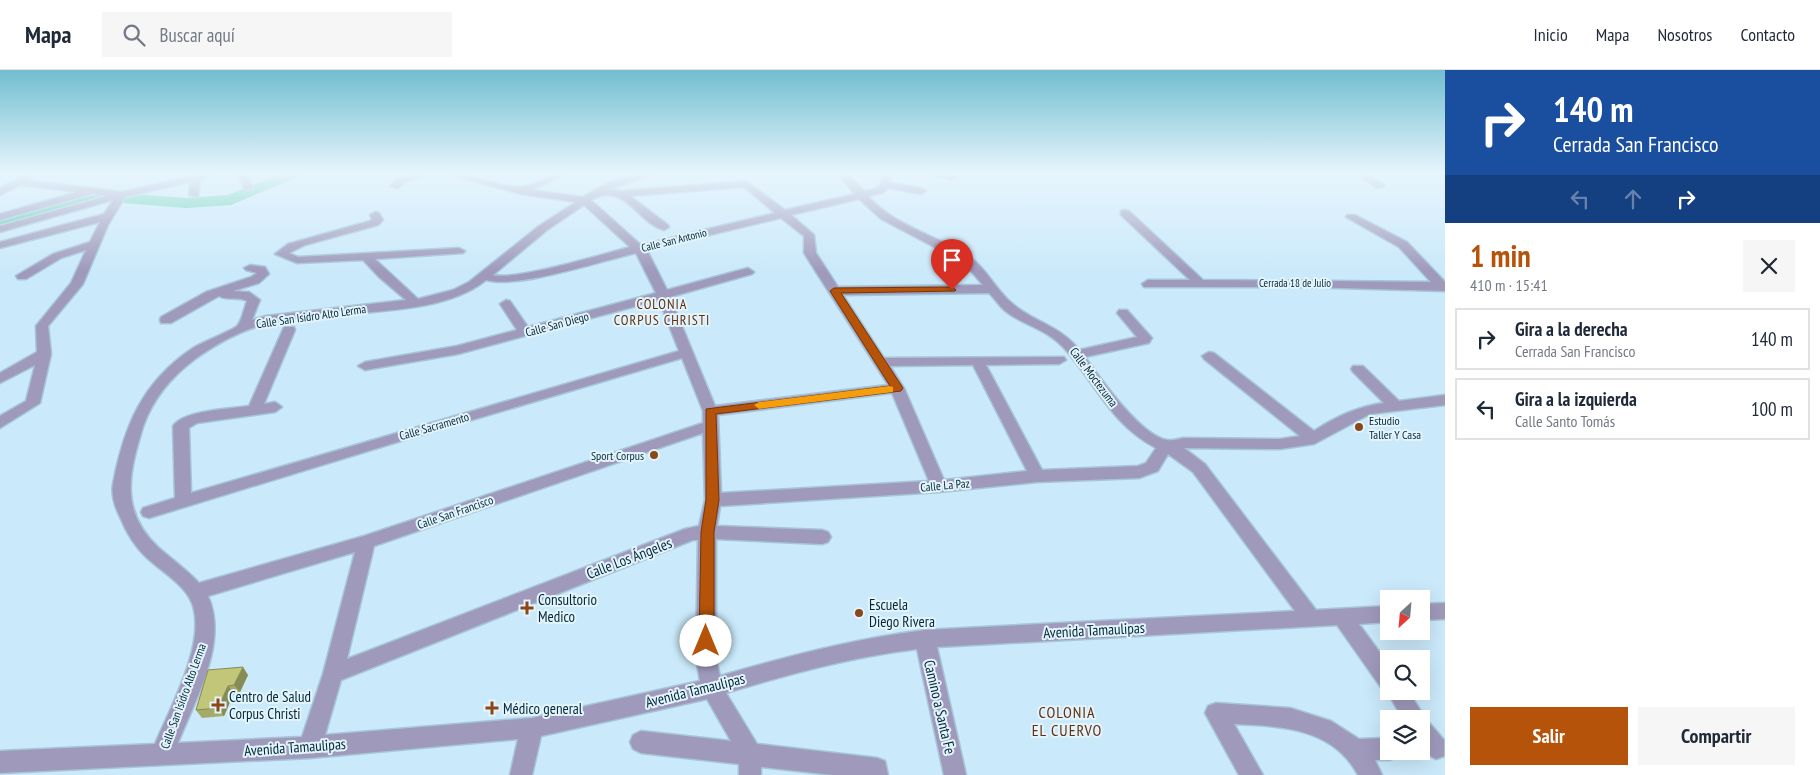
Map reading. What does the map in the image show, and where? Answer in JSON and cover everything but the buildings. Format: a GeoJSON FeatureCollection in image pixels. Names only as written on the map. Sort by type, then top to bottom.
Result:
{"type":"FeatureCollection","features":[{"type":"Feature","properties":{"kind":"street"},"geometry":{"type":"LineString","coordinates":[[14,207],[32,208]]}},
{"type":"Feature","properties":{"kind":"street"},"geometry":{"type":"LineString","coordinates":[[0,217],[36,207]]}},
{"type":"Feature","properties":{"kind":"street"},"geometry":{"type":"LineString","coordinates":[[0,229],[79,207]]}},
{"type":"Feature","properties":{"kind":"street"},"geometry":{"type":"LineString","coordinates":[[0,423],[33,403],[44,354],[42,326],[77,284],[94,244],[114,207]]}},
{"type":"Feature","properties":{"kind":"street","name":"Calle San Isidro Alto Lerma"},"geometry":{"type":"LineString","coordinates":[[162,754],[199,658],[206,629],[204,609],[196,592],[142,541],[120,495],[133,432],[147,401],[161,380],[189,358],[243,326],[266,320],[416,303],[457,293],[485,276],[543,228],[575,207]]}},
{"type":"Feature","properties":{"kind":"street"},"geometry":{"type":"LineString","coordinates":[[593,207],[644,254],[663,295],[711,418],[713,500],[707,532],[706,659],[712,688],[750,764]]}},
{"type":"Feature","properties":{"kind":"street"},"geometry":{"type":"LineString","coordinates":[[638,207],[664,227]]}},
{"type":"Feature","properties":{"kind":"street"},"geometry":{"type":"LineString","coordinates":[[774,207],[809,235],[810,252],[898,388],[939,486]]}},
{"type":"Feature","properties":{"kind":"street","name":"Calle San Antonio"},"geometry":{"type":"LineString","coordinates":[[485,276],[508,279],[808,207]]}},
{"type":"Feature","properties":{"kind":"street","name":"Calle Moctezuma"},"geometry":{"type":"LineString","coordinates":[[872,207],[885,218],[967,260],[1009,308],[1058,335],[1077,355],[1106,397],[1144,435],[1180,453],[1199,468],[1311,618]]}},
{"type":"Feature","properties":{"kind":"street"},"geometry":{"type":"LineString","coordinates":[[1125,213],[1154,244],[1167,250],[1199,283]]}},
{"type":"Feature","properties":{"kind":"street"},"geometry":{"type":"LineString","coordinates":[[375,215],[378,217],[378,220],[374,224],[301,243],[292,246],[281,254],[297,260],[458,251]]}},
{"type":"Feature","properties":{"kind":"street"},"geometry":{"type":"LineString","coordinates":[[0,246],[109,216]]}},
{"type":"Feature","properties":{"kind":"street"},"geometry":{"type":"LineString","coordinates":[[1351,217],[1396,240],[1410,250],[1432,277],[1444,286]]}},
{"type":"Feature","properties":{"kind":"street"},"geometry":{"type":"LineString","coordinates":[[22,276],[57,256],[94,244]]}},
{"type":"Feature","properties":{"kind":"street"},"geometry":{"type":"LineString","coordinates":[[367,257],[383,275],[416,303]]}},
{"type":"Feature","properties":{"kind":"street"},"geometry":{"type":"LineString","coordinates":[[166,320],[210,295],[255,280],[263,274],[261,269],[250,268]]}},
{"type":"Feature","properties":{"kind":"street","name":"Calle San Diego"},"geometry":{"type":"LineString","coordinates":[[365,366],[450,352],[748,272]]}},
{"type":"Feature","properties":{"kind":"street","name":"Cerrada 18 de Julio"},"geometry":{"type":"LineString","coordinates":[[1148,284],[1444,286]]}},
{"type":"Feature","properties":{"kind":"street"},"geometry":{"type":"LineString","coordinates":[[834,291],[991,289]]}},
{"type":"Feature","properties":{"kind":"street"},"geometry":{"type":"LineString","coordinates":[[210,295],[245,295],[254,300],[243,326]]}},
{"type":"Feature","properties":{"kind":"street"},"geometry":{"type":"LineString","coordinates":[[506,304],[525,333]]}},
{"type":"Feature","properties":{"kind":"street"},"geometry":{"type":"LineString","coordinates":[[1077,355],[1144,340],[1146,338],[1123,313]]}},
{"type":"Feature","properties":{"kind":"street"},"geometry":{"type":"LineString","coordinates":[[254,411],[289,330]]}},
{"type":"Feature","properties":{"kind":"street","name":"Calle Sacramento"},"geometry":{"type":"LineString","coordinates":[[149,512],[686,353]]}},
{"type":"Feature","properties":{"kind":"street"},"geometry":{"type":"LineString","coordinates":[[0,379],[44,354]]}},
{"type":"Feature","properties":{"kind":"street"},"geometry":{"type":"LineString","coordinates":[[1209,356],[1314,439]]}},
{"type":"Feature","properties":{"kind":"street"},"geometry":{"type":"LineString","coordinates":[[977,360],[1036,476]]}},
{"type":"Feature","properties":{"kind":"street"},"geometry":{"type":"LineString","coordinates":[[880,362],[1060,360]]}},
{"type":"Feature","properties":{"kind":"street"},"geometry":{"type":"LineString","coordinates":[[1358,369],[1395,406]]}},
{"type":"Feature","properties":{"kind":"street","name":"Calle San Francisco"},"geometry":{"type":"LineString","coordinates":[[196,592],[366,542],[711,418],[898,388]]}},
{"type":"Feature","properties":{"kind":"street"},"geometry":{"type":"LineString","coordinates":[[1165,446],[1183,443],[1280,444],[1314,439],[1331,427],[1367,410],[1445,400]]}},
{"type":"Feature","properties":{"kind":"street"},"geometry":{"type":"LineString","coordinates":[[182,502],[181,426],[193,419],[275,407]]}},
{"type":"Feature","properties":{"kind":"street","name":"Calle La Paz"},"geometry":{"type":"LineString","coordinates":[[713,500],[939,486],[1036,476],[1146,470],[1152,467],[1165,446]]}},
{"type":"Feature","properties":{"kind":"street","name":"Calle Los Ángeles"},"geometry":{"type":"LineString","coordinates":[[333,674],[691,534],[707,532],[822,537]]}},
{"type":"Feature","properties":{"kind":"street"},"geometry":{"type":"LineString","coordinates":[[310,747],[333,674],[366,542]]}},
{"type":"Feature","properties":{"kind":"street"},"geometry":{"type":"LineString","coordinates":[[1430,612],[1445,611]]}},
{"type":"Feature","properties":{"kind":"street","name":"Avenida Tamaulipas"},"geometry":{"type":"LineString","coordinates":[[0,762],[310,747],[532,728],[712,688],[808,659],[876,645],[925,640],[1380,614]]}},
{"type":"Feature","properties":{"kind":"street"},"geometry":{"type":"LineString","coordinates":[[1342,616],[1380,669]]}},
{"type":"Feature","properties":{"kind":"street","name":"Camino a Santa Fe"},"geometry":{"type":"LineString","coordinates":[[925,640],[955,775]]}},
{"type":"Feature","properties":{"kind":"street"},"geometry":{"type":"LineString","coordinates":[[1252,775],[1216,713],[1293,717],[1317,724],[1338,736],[1356,750],[1371,775]]}},
{"type":"Feature","properties":{"kind":"street"},"geometry":{"type":"LineString","coordinates":[[521,775],[532,728]]}},
{"type":"Feature","properties":{"kind":"street"},"geometry":{"type":"LineString","coordinates":[[641,742],[750,764],[877,769],[877,775]]}},
{"type":"Feature","properties":{"kind":"street"},"geometry":{"type":"LineString","coordinates":[[1356,750],[1380,749]]}},
{"type":"Feature","properties":{"kind":"waterway"},"geometry":{"type":"LineString","coordinates":[[0,221],[53,207]]}},
{"type":"Feature","properties":{"kind":"slow traffic"},"geometry":{"type":"LineString","coordinates":[[759,405],[889,389]]}},
{"type":"Feature","properties":{"kind":"place","name":"Estudio Taller Y Casa"},"geometry":{"type":"Point","coordinates":[1359,427]}},
{"type":"Feature","properties":{"kind":"place","name":"Sport Corpus"},"geometry":{"type":"Point","coordinates":[654,455]}},
{"type":"Feature","properties":{"kind":"place","name":"Consultorio Medico"},"geometry":{"type":"Point","coordinates":[527,608]}},
{"type":"Feature","properties":{"kind":"place","name":"Escuela Diego Rivera"},"geometry":{"type":"Point","coordinates":[859,613]}},
{"type":"Feature","properties":{"kind":"place","name":"Centro de Salud Corpus Christi"},"geometry":{"type":"Point","coordinates":[218,705]}},
{"type":"Feature","properties":{"kind":"place","name":"Médico general"},"geometry":{"type":"Point","coordinates":[492,708]}},
{"type":"Feature","properties":{"kind":"district","name":"COLONIA CORPUS CHRISTI"},"geometry":{"type":"Point","coordinates":[662,312]}},
{"type":"Feature","properties":{"kind":"district","name":"COLONIA EL CUERVO"},"geometry":{"type":"Point","coordinates":[1067,721]}},
{"type":"Feature","properties":{"kind":"route"},"geometry":{"type":"LineString","coordinates":[[706,641],[707,532],[713,500],[712,425],[710,412],[898,388],[834,291],[952,290]]}}]}
